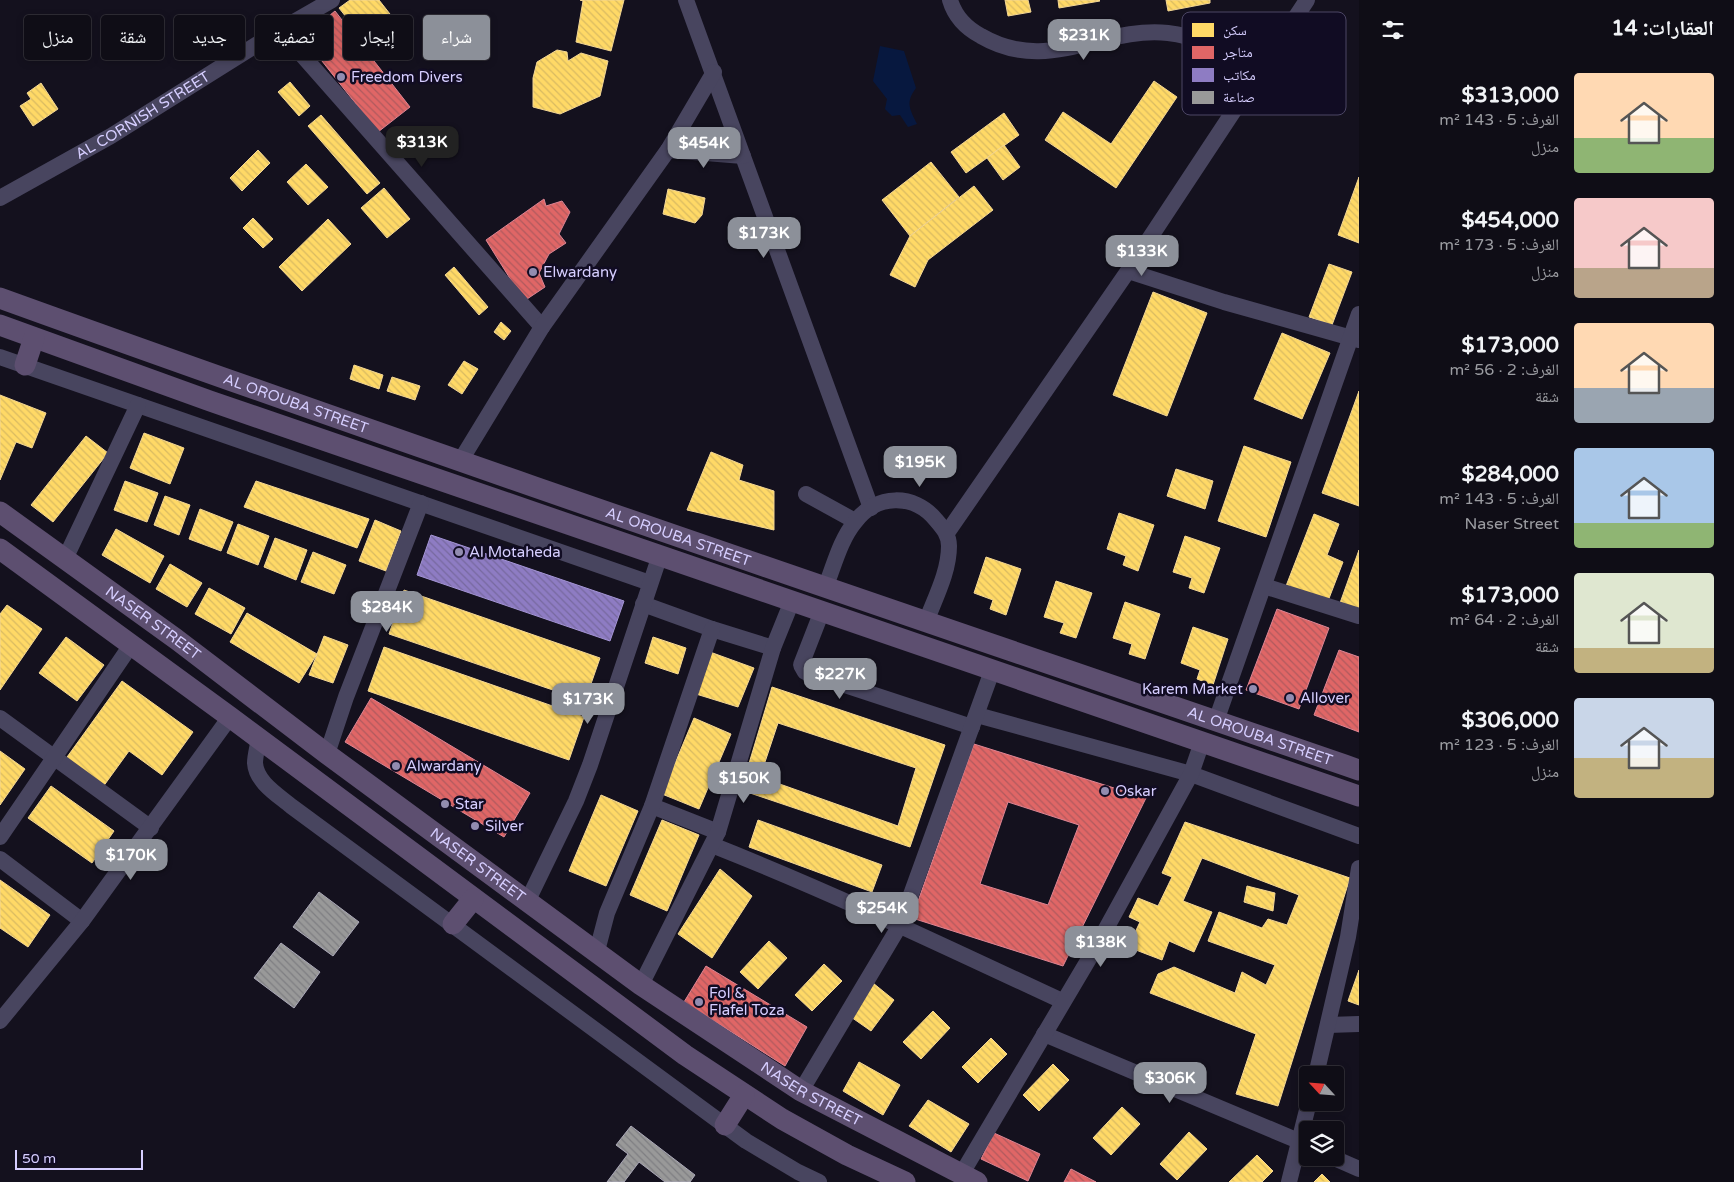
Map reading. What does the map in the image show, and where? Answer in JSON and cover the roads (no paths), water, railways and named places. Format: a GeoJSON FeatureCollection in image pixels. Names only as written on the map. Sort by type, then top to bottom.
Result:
{"type":"FeatureCollection","features":[{"type":"Feature","properties":{"kind":"main road","name":"AL OROUBA STREET"},"geometry":{"type":"LineString","coordinates":[[0,298],[825,588],[1359,770]]}},
{"type":"Feature","properties":{"kind":"main road","name":"AL OROUBA STREET"},"geometry":{"type":"LineString","coordinates":[[0,325],[291,429],[1359,796]]}},
{"type":"Feature","properties":{"kind":"main road"},"geometry":{"type":"LineString","coordinates":[[24,365],[34,338]]}},
{"type":"Feature","properties":{"kind":"main road"},"geometry":{"type":"LineString","coordinates":[[291,429],[298,404]]}},
{"type":"Feature","properties":{"kind":"main road","name":"NASER STREET"},"geometry":{"type":"LineString","coordinates":[[0,512],[176,639],[327,754],[528,900],[641,985],[801,1091],[969,1178]]}},
{"type":"Feature","properties":{"kind":"main road","name":"NASER STREET"},"geometry":{"type":"LineString","coordinates":[[0,549],[259,738],[661,1038],[782,1119],[847,1155],[905,1182]]}},
{"type":"Feature","properties":{"kind":"main road"},"geometry":{"type":"LineString","coordinates":[[86,611],[104,587]]}},
{"type":"Feature","properties":{"kind":"main road"},"geometry":{"type":"LineString","coordinates":[[453,924],[473,899]]}},
{"type":"Feature","properties":{"kind":"main road"},"geometry":{"type":"LineString","coordinates":[[725,1125],[744,1095]]}},
{"type":"Feature","properties":{"kind":"street","name":"AL CORNISH STREET"},"geometry":{"type":"LineString","coordinates":[[306,15],[332,0]]}},
{"type":"Feature","properties":{"kind":"street"},"geometry":{"type":"LineString","coordinates":[[686,0],[714,72],[871,508]]}},
{"type":"Feature","properties":{"kind":"street"},"geometry":{"type":"LineString","coordinates":[[950,0],[952,9],[962,24],[989,41],[1028,53],[1050,51],[1146,32],[1167,33],[1182,37]]}},
{"type":"Feature","properties":{"kind":"street"},"geometry":{"type":"LineString","coordinates":[[1299,12],[1307,0]]}},
{"type":"Feature","properties":{"kind":"street","name":"AL CORNISH STREET"},"geometry":{"type":"LineString","coordinates":[[1,197],[111,136],[255,46]]}},
{"type":"Feature","properties":{"kind":"street"},"geometry":{"type":"LineString","coordinates":[[307,60],[542,326]]}},
{"type":"Feature","properties":{"kind":"street"},"geometry":{"type":"LineString","coordinates":[[461,460],[542,326],[668,150],[714,72]]}},
{"type":"Feature","properties":{"kind":"street"},"geometry":{"type":"LineString","coordinates":[[947,532],[1128,271],[1230,115]]}},
{"type":"Feature","properties":{"kind":"street"},"geometry":{"type":"LineString","coordinates":[[668,150],[744,156]]}},
{"type":"Feature","properties":{"kind":"street"},"geometry":{"type":"LineString","coordinates":[[1128,271],[1224,302],[1355,338]]}},
{"type":"Feature","properties":{"kind":"street"},"geometry":{"type":"LineString","coordinates":[[1216,720],[1355,338],[1359,314]]}},
{"type":"Feature","properties":{"kind":"street"},"geometry":{"type":"LineString","coordinates":[[0,357],[650,584]]}},
{"type":"Feature","properties":{"kind":"street"},"geometry":{"type":"LineString","coordinates":[[65,559],[138,405]]}},
{"type":"Feature","properties":{"kind":"street"},"geometry":{"type":"LineString","coordinates":[[806,494],[855,521]]}},
{"type":"Feature","properties":{"kind":"street"},"geometry":{"type":"LineString","coordinates":[[825,588],[845,538],[855,521],[871,508],[889,501],[905,499],[926,509],[947,532],[949,545],[948,564],[926,622]]}},
{"type":"Feature","properties":{"kind":"street"},"geometry":{"type":"LineString","coordinates":[[327,754],[346,697],[421,503]]}},
{"type":"Feature","properties":{"kind":"street"},"geometry":{"type":"LineString","coordinates":[[528,900],[576,801],[590,765],[660,555]]}},
{"type":"Feature","properties":{"kind":"street"},"geometry":{"type":"LineString","coordinates":[[1264,586],[1359,616]]}},
{"type":"Feature","properties":{"kind":"street"},"geometry":{"type":"LineString","coordinates":[[641,985],[664,936],[715,839],[774,648],[792,601]]}},
{"type":"Feature","properties":{"kind":"street"},"geometry":{"type":"LineString","coordinates":[[643,604],[712,629],[774,648]]}},
{"type":"Feature","properties":{"kind":"street"},"geometry":{"type":"LineString","coordinates":[[822,611],[801,665],[805,672],[975,721],[1191,774],[1359,836]]}},
{"type":"Feature","properties":{"kind":"street"},"geometry":{"type":"LineString","coordinates":[[597,951],[607,912],[652,806],[712,629]]}},
{"type":"Feature","properties":{"kind":"street"},"geometry":{"type":"LineString","coordinates":[[0,837],[132,645]]}},
{"type":"Feature","properties":{"kind":"street"},"geometry":{"type":"LineString","coordinates":[[801,1091],[900,925],[992,671]]}},
{"type":"Feature","properties":{"kind":"street"},"geometry":{"type":"LineString","coordinates":[[0,1021],[82,920],[151,828],[230,717]]}},
{"type":"Feature","properties":{"kind":"street"},"geometry":{"type":"LineString","coordinates":[[0,718],[151,828]]}},
{"type":"Feature","properties":{"kind":"street"},"geometry":{"type":"LineString","coordinates":[[259,738],[255,763],[258,773],[267,787],[725,1125],[790,1168],[819,1182]]}},
{"type":"Feature","properties":{"kind":"street"},"geometry":{"type":"LineString","coordinates":[[969,1178],[1062,1001],[1096,947],[1191,774],[1202,742]]}},
{"type":"Feature","properties":{"kind":"street"},"geometry":{"type":"LineString","coordinates":[[652,806],[798,879],[1062,1001]]}},
{"type":"Feature","properties":{"kind":"street"},"geometry":{"type":"LineString","coordinates":[[0,859],[82,920]]}},
{"type":"Feature","properties":{"kind":"street"},"geometry":{"type":"LineString","coordinates":[[1318,1066],[1348,936],[1359,868]]}},
{"type":"Feature","properties":{"kind":"street"},"geometry":{"type":"LineString","coordinates":[[1328,1025],[1359,1024]]}},
{"type":"Feature","properties":{"kind":"street"},"geometry":{"type":"LineString","coordinates":[[1044,1034],[1299,1141]]}},
{"type":"Feature","properties":{"kind":"street"},"geometry":{"type":"LineString","coordinates":[[1289,1182],[1299,1156]]}},
{"type":"Feature","properties":{"kind":"street"},"geometry":{"type":"LineString","coordinates":[[1344,1163],[1359,1170]]}},
{"type":"Feature","properties":{"kind":"water"},"geometry":{"type":"Polygon","coordinates":[[[880,46],[904,51],[916,88],[911,98],[910,106],[917,124],[908,127],[900,115],[892,116],[885,109],[887,99],[873,81],[880,46]]]}},
{"type":"Feature","properties":{"kind":"place","name":"Freedom Divers"},"geometry":{"type":"Point","coordinates":[341,77]}},
{"type":"Feature","properties":{"kind":"place","name":"Elwardany"},"geometry":{"type":"Point","coordinates":[533,272]}},
{"type":"Feature","properties":{"kind":"place","name":"Al Motaheda"},"geometry":{"type":"Point","coordinates":[459,552]}},
{"type":"Feature","properties":{"kind":"place","name":"Karem Market"},"geometry":{"type":"Point","coordinates":[1253,689]}},
{"type":"Feature","properties":{"kind":"place","name":"Allover"},"geometry":{"type":"Point","coordinates":[1290,698]}},
{"type":"Feature","properties":{"kind":"place","name":"Alwardany"},"geometry":{"type":"Point","coordinates":[396,766]}},
{"type":"Feature","properties":{"kind":"place","name":"Oskar"},"geometry":{"type":"Point","coordinates":[1105,791]}},
{"type":"Feature","properties":{"kind":"place","name":"Star"},"geometry":{"type":"Point","coordinates":[445,804]}},
{"type":"Feature","properties":{"kind":"place","name":"Silver"},"geometry":{"type":"Point","coordinates":[475,826]}},
{"type":"Feature","properties":{"kind":"place","name":"Fol & Flafel Toza"},"geometry":{"type":"Point","coordinates":[699,1002]}}]}
